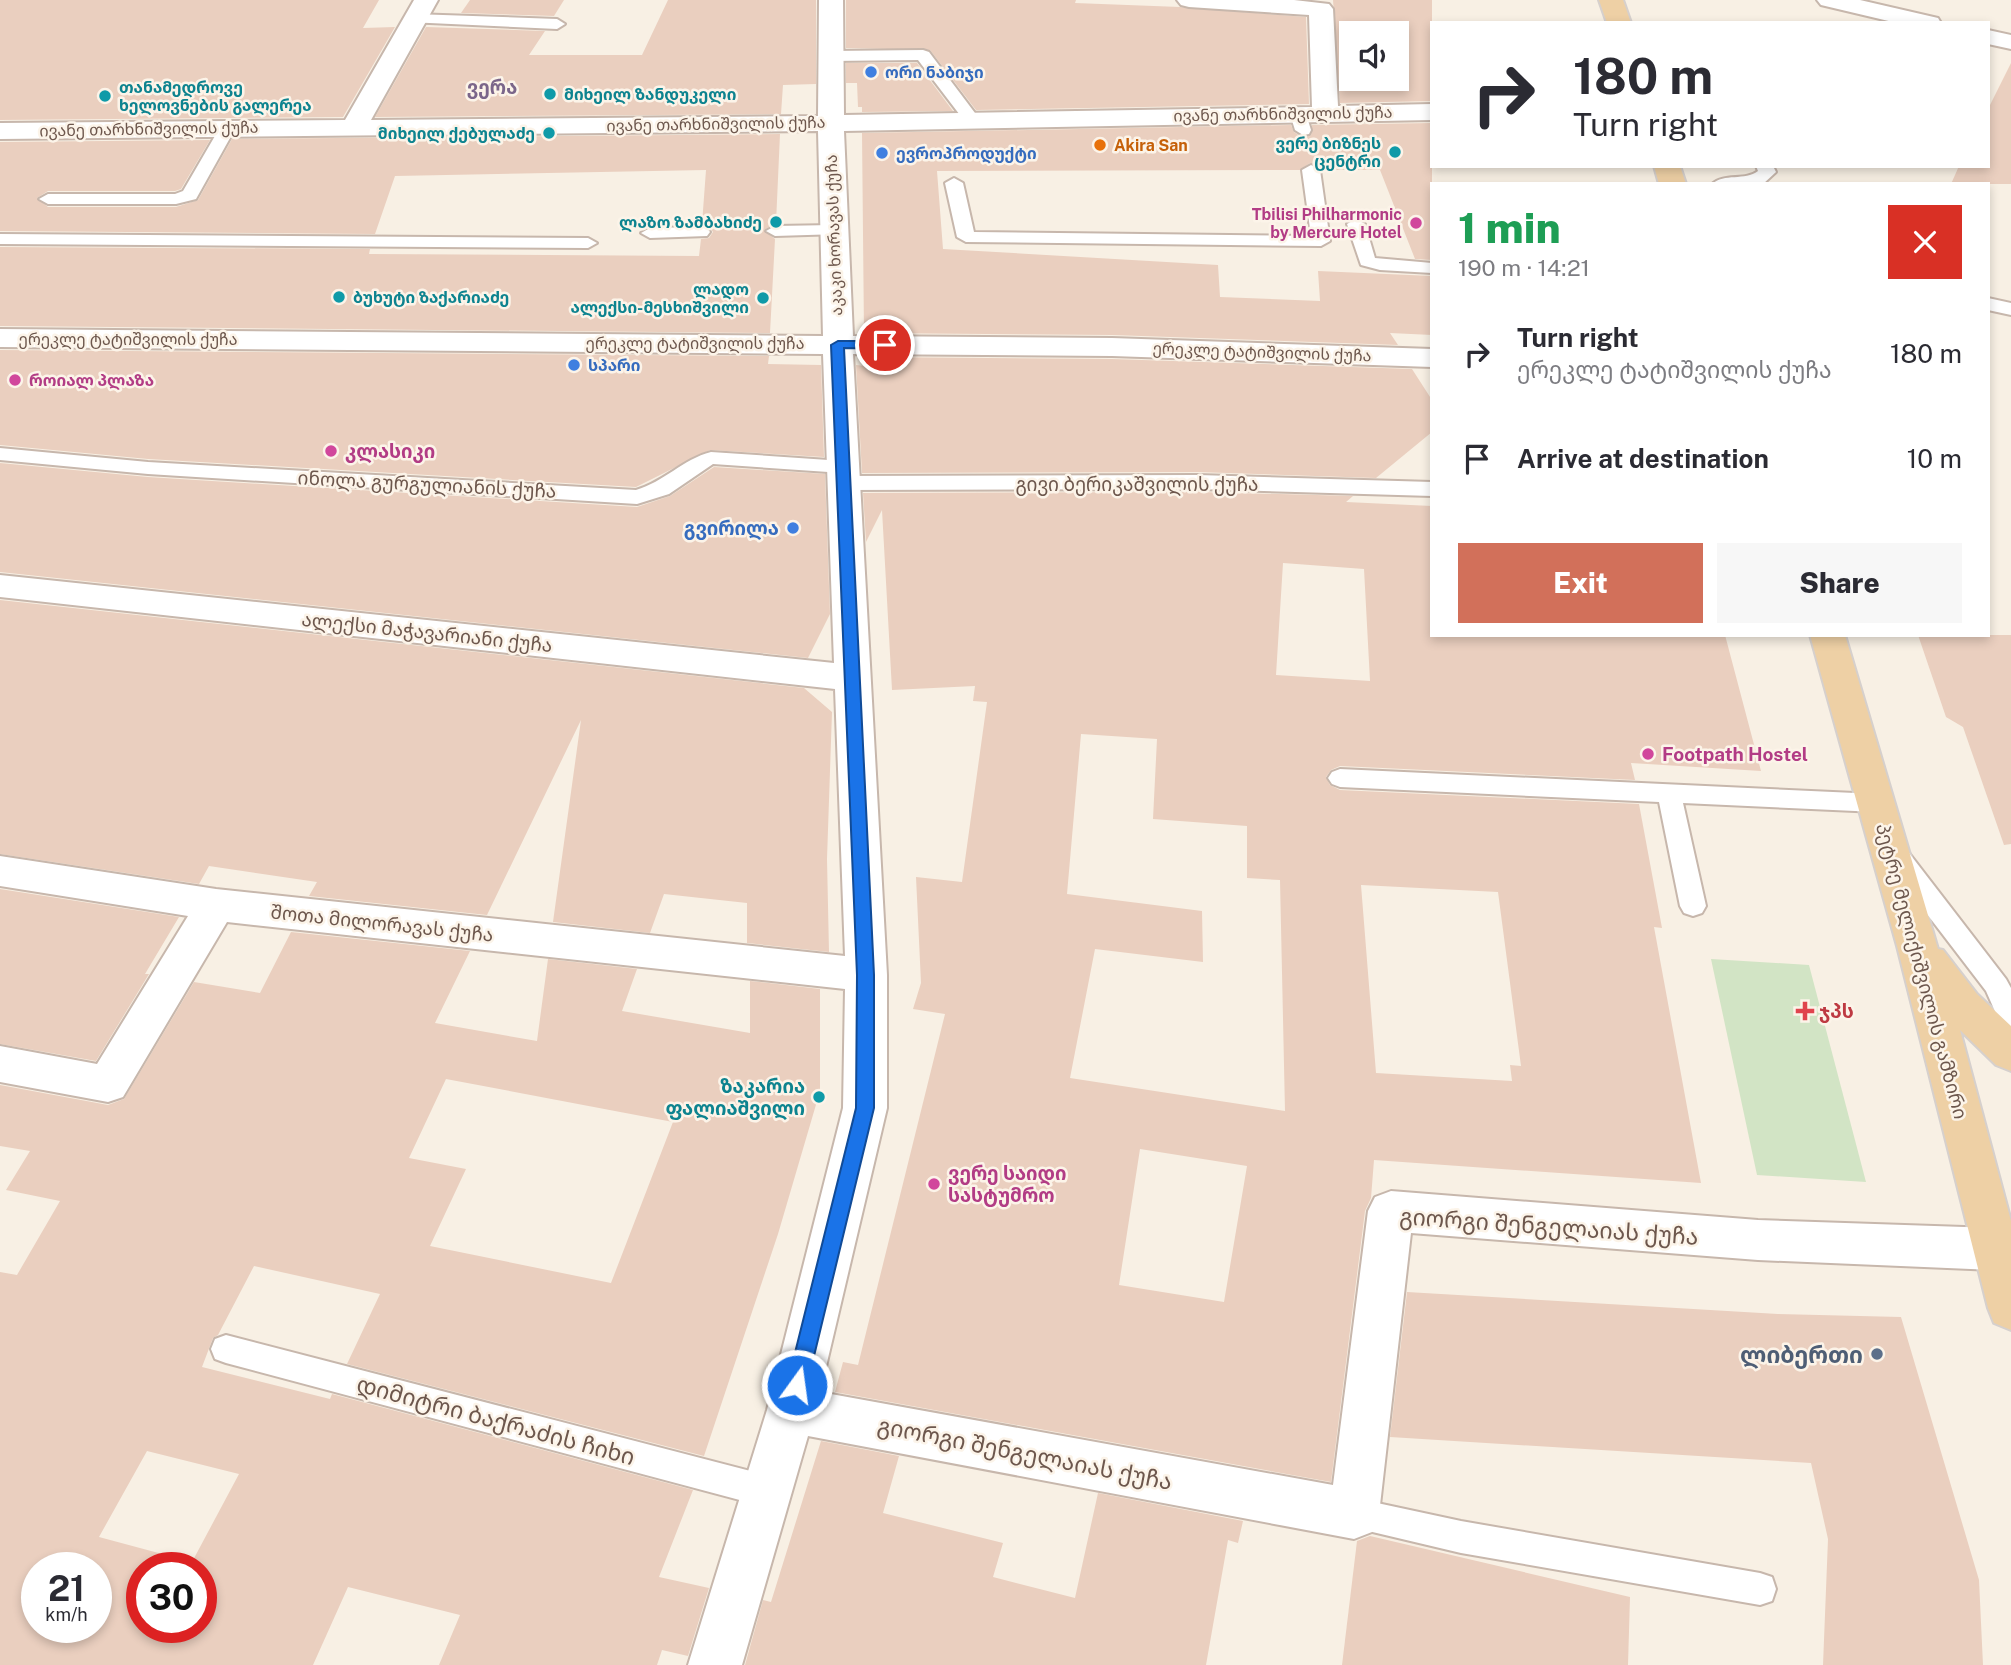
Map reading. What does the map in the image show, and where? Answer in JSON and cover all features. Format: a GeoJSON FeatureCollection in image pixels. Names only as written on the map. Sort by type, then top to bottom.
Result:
{"type":"FeatureCollection","features":[{"type":"Feature","properties":{"kind":"main road"},"geometry":{"type":"LineString","coordinates":[[1611,0],[1618,21]]}},
{"type":"Feature","properties":{"kind":"main road","name":"პეტრე მელიქიშვილის გამზირი"},"geometry":{"type":"LineString","coordinates":[[1828,637],[1917,946],[2011,1308]]}},
{"type":"Feature","properties":{"kind":"main road"},"geometry":{"type":"LineString","coordinates":[[1917,946],[1962,1006],[2011,1054]]}},
{"type":"Feature","properties":{"kind":"street","name":"აკაკი ხორავას ქუჩა"},"geometry":{"type":"LineString","coordinates":[[715,1665],[791,1410],[865,1108],[866,975],[838,345],[831,123],[831,0]]}},
{"type":"Feature","properties":{"kind":"street"},"geometry":{"type":"LineString","coordinates":[[1189,0],[1321,9],[1325,113]]}},
{"type":"Feature","properties":{"kind":"street"},"geometry":{"type":"LineString","coordinates":[[1829,0],[1870,4],[1923,21]]}},
{"type":"Feature","properties":{"kind":"street"},"geometry":{"type":"LineString","coordinates":[[354,127],[419,10]]}},
{"type":"Feature","properties":{"kind":"street"},"geometry":{"type":"LineString","coordinates":[[1990,38],[2011,43]]}},
{"type":"Feature","properties":{"kind":"street","name":"ივანე თარხნიშვილის ქუჩა"},"geometry":{"type":"LineString","coordinates":[[0,131],[972,120],[1300,122],[1325,113],[1430,112]]}},
{"type":"Feature","properties":{"kind":"street","name":"ერეკლე ტატიშვილის ქუჩა"},"geometry":{"type":"LineString","coordinates":[[0,338],[1112,347],[1430,358]]}},
{"type":"Feature","properties":{"kind":"street","name":"ალექსი მაჭავარიანი ქუჩა"},"geometry":{"type":"LineString","coordinates":[[0,586],[854,678]]}},
{"type":"Feature","properties":{"kind":"street","name":"შოთა მილორავას ქუჩა"},"geometry":{"type":"LineString","coordinates":[[0,871],[216,905],[866,975]]}},
{"type":"Feature","properties":{"kind":"street"},"geometry":{"type":"LineString","coordinates":[[0,1064],[108,1084],[216,905]]}},
{"type":"Feature","properties":{"kind":"street","name":"გიორგი შენგელაიას ქუჩა"},"geometry":{"type":"LineString","coordinates":[[791,1410],[1354,1514],[1391,1211],[1758,1240],[1994,1249]]}},
{"type":"Feature","properties":{"kind":"lane"},"geometry":{"type":"LineString","coordinates":[[419,10],[557,24]]}},
{"type":"Feature","properties":{"kind":"lane"},"geometry":{"type":"LineString","coordinates":[[831,56],[923,55],[972,120]]}},
{"type":"Feature","properties":{"kind":"lane"},"geometry":{"type":"LineString","coordinates":[[48,199],[176,199],[190,195],[227,129]]}},
{"type":"Feature","properties":{"kind":"lane"},"geometry":{"type":"LineString","coordinates":[[1738,182],[1757,180],[1767,172],[1765,168]]}},
{"type":"Feature","properties":{"kind":"lane"},"geometry":{"type":"LineString","coordinates":[[954,183],[966,237],[1321,241],[1311,170]]}},
{"type":"Feature","properties":{"kind":"lane"},"geometry":{"type":"LineString","coordinates":[[1356,223],[1367,261],[1380,265],[1430,268]]}},
{"type":"Feature","properties":{"kind":"lane"},"geometry":{"type":"LineString","coordinates":[[775,231],[834,230]]}},
{"type":"Feature","properties":{"kind":"lane"},"geometry":{"type":"LineString","coordinates":[[650,233],[701,232]]}},
{"type":"Feature","properties":{"kind":"lane"},"geometry":{"type":"LineString","coordinates":[[0,239],[588,243]]}},
{"type":"Feature","properties":{"kind":"lane"},"geometry":{"type":"LineString","coordinates":[[1990,304],[2011,309]]}},
{"type":"Feature","properties":{"kind":"lane","name":"ინოლა გურგულიანის ქუჩა"},"geometry":{"type":"LineString","coordinates":[[0,454],[148,468],[637,497],[662,489],[698,463],[710,458],[843,475]]}},
{"type":"Feature","properties":{"kind":"lane","name":"გივი ბერიკაშვილის ქუჩა"},"geometry":{"type":"LineString","coordinates":[[843,475],[1430,489]]}},
{"type":"Feature","properties":{"kind":"lane"},"geometry":{"type":"LineString","coordinates":[[1340,778],[1877,803]]}},
{"type":"Feature","properties":{"kind":"lane"},"geometry":{"type":"LineString","coordinates":[[1669,792],[1693,906]]}},
{"type":"Feature","properties":{"kind":"lane"},"geometry":{"type":"LineString","coordinates":[[1890,848],[1997,986],[2011,1019]]}},
{"type":"Feature","properties":{"kind":"lane","name":"დიმიტრი ბაქრაძის ჩიხი"},"geometry":{"type":"LineString","coordinates":[[226,1349],[766,1491]]}},
{"type":"Feature","properties":{"kind":"lane"},"geometry":{"type":"LineString","coordinates":[[1354,1514],[1461,1537],[1760,1589]]}},
{"type":"Feature","properties":{"kind":"green space"},"geometry":{"type":"Polygon","coordinates":[[[1711,959],[1809,965],[1866,1182],[1757,1175],[1711,959]]]}},
{"type":"Feature","properties":{"kind":"building"},"geometry":{"type":"Polygon","coordinates":[[[0,0],[379,0],[363,28],[395,27],[343,117],[0,120],[0,0]]]}},
{"type":"Feature","properties":{"kind":"building"},"geometry":{"type":"Polygon","coordinates":[[[470,0],[564,0],[554,16],[461,13],[470,0]]]}},
{"type":"Feature","properties":{"kind":"building"},"geometry":{"type":"Polygon","coordinates":[[[668,0],[816,0],[816,84],[783,85],[781,114],[375,117],[426,27],[545,31],[529,55],[642,55],[668,0]]]}},
{"type":"Feature","properties":{"kind":"building"},"geometry":{"type":"Polygon","coordinates":[[[846,0],[1076,0],[1075,3],[1180,7],[1306,17],[1309,104],[976,110],[930,50],[846,48],[846,0]]]}},
{"type":"Feature","properties":{"kind":"building"},"geometry":{"type":"Polygon","coordinates":[[[1333,0],[1432,0],[1430,101],[1340,103],[1339,91],[1409,91],[1409,21],[1339,21],[1339,88],[1333,0]]]}},
{"type":"Feature","properties":{"kind":"building"},"geometry":{"type":"Polygon","coordinates":[[[846,63],[917,63],[953,111],[862,112],[862,107],[858,107],[857,83],[846,83],[846,63]]]}},
{"type":"Feature","properties":{"kind":"building"},"geometry":{"type":"Polygon","coordinates":[[[2011,63],[2011,184],[1952,182],[1958,168],[1990,168],[1990,105],[2011,63]]]}},
{"type":"Feature","properties":{"kind":"building"},"geometry":{"type":"Polygon","coordinates":[[[1430,123],[1430,260],[1415,259],[1380,170],[1323,170],[1310,163],[1300,170],[937,171],[943,249],[1218,265],[1220,297],[1320,301],[1318,271],[1430,276],[1430,335],[1390,333],[1398,345],[1112,335],[864,333],[862,133],[1291,125],[1294,132],[1303,138],[1311,135],[1312,125],[1430,123]]]}},
{"type":"Feature","properties":{"kind":"building"},"geometry":{"type":"Polygon","coordinates":[[[780,134],[776,223],[764,230],[775,239],[770,333],[0,326],[0,247],[370,249],[369,254],[699,256],[701,239],[709,238],[713,232],[709,226],[702,224],[706,170],[395,176],[375,234],[0,231],[0,142],[210,140],[181,189],[48,191],[37,198],[48,207],[176,207],[198,200],[232,139],[780,134]]]}},
{"type":"Feature","properties":{"kind":"building"},"geometry":{"type":"Polygon","coordinates":[[[0,350],[769,356],[768,364],[821,365],[824,457],[710,450],[636,487],[148,459],[0,445],[0,350]]]}},
{"type":"Feature","properties":{"kind":"building"},"geometry":{"type":"Polygon","coordinates":[[[865,357],[1112,359],[1412,369],[1430,397],[1430,434],[1376,478],[1198,472],[862,473],[856,365],[865,366],[865,357]]]}},
{"type":"Feature","properties":{"kind":"building"},"geometry":{"type":"Polygon","coordinates":[[[0,463],[148,477],[637,507],[670,496],[714,467],[825,474],[830,614],[808,658],[0,572],[0,463]]]}},
{"type":"Feature","properties":{"kind":"building"},"geometry":{"type":"Polygon","coordinates":[[[1198,492],[1353,496],[1346,502],[1430,506],[1430,637],[1726,637],[1761,771],[1631,763],[1635,780],[1340,766],[1331,770],[1326,777],[1330,785],[1340,790],[1639,804],[1662,928],[1654,927],[1701,1183],[1374,1160],[1371,1198],[1365,1211],[1331,1482],[835,1392],[843,1362],[858,1365],[945,1014],[913,1009],[921,983],[916,877],[962,882],[987,702],[973,701],[975,686],[892,690],[882,510],[866,542],[863,493],[1198,492]],[[1283,563],[1276,675],[1370,681],[1364,569],[1283,563]],[[1081,734],[1067,894],[1202,911],[1203,962],[1095,949],[1070,1078],[1285,1111],[1280,880],[1247,878],[1247,826],[1153,819],[1157,739],[1081,734]],[[1361,885],[1376,1073],[1512,1081],[1510,1065],[1521,1066],[1498,892],[1361,885]],[[1140,1149],[1119,1285],[1224,1302],[1247,1166],[1140,1149]]]}},
{"type":"Feature","properties":{"kind":"building"},"geometry":{"type":"Polygon","coordinates":[[[0,600],[804,688],[832,712],[827,859],[829,952],[747,943],[747,903],[664,894],[650,933],[553,922],[581,720],[487,915],[309,896],[317,882],[209,866],[199,884],[0,854],[0,600]]]}},
{"type":"Feature","properties":{"kind":"building"},"geometry":{"type":"Polygon","coordinates":[[[2011,635],[2011,844],[2004,845],[1963,727],[1946,717],[1919,637],[2011,635]]]}},
{"type":"Feature","properties":{"kind":"building"},"geometry":{"type":"Polygon","coordinates":[[[0,889],[179,917],[145,974],[149,974],[96,1061],[0,1044],[0,889]]]}},
{"type":"Feature","properties":{"kind":"building"},"geometry":{"type":"Polygon","coordinates":[[[291,932],[470,951],[435,1023],[537,1041],[548,959],[637,969],[622,1011],[750,1033],[750,981],[820,989],[820,1091],[778,1234],[704,1456],[347,1364],[380,1294],[254,1266],[218,1335],[213,1338],[202,1367],[330,1399],[332,1394],[693,1490],[659,1577],[709,1588],[688,1656],[662,1650],[657,1665],[439,1665],[460,1615],[348,1587],[313,1665],[0,1665],[0,1272],[17,1275],[60,1201],[6,1190],[30,1151],[0,1146],[0,1085],[108,1105],[124,1099],[194,982],[260,993],[291,932]],[[446,1079],[409,1158],[466,1169],[430,1246],[611,1283],[673,1122],[446,1079]],[[147,1451],[99,1537],[155,1552],[126,1552],[126,1643],[217,1643],[217,1552],[197,1552],[239,1474],[147,1451]]]}},
{"type":"Feature","properties":{"kind":"building"},"geometry":{"type":"Polygon","coordinates":[[[1407,1292],[1778,1314],[1901,1317],[1979,1580],[1983,1665],[1823,1665],[1828,1539],[1811,1463],[1390,1437],[1407,1292]]]}},
{"type":"Feature","properties":{"kind":"building"},"geometry":{"type":"Polygon","coordinates":[[[821,1441],[899,1456],[883,1513],[1003,1543],[993,1577],[1075,1598],[1098,1493],[1243,1521],[1238,1543],[1228,1540],[1206,1665],[745,1665],[763,1600],[771,1602],[821,1441]]]}},
{"type":"Feature","properties":{"kind":"building"},"geometry":{"type":"Polygon","coordinates":[[[1370,1536],[1630,1597],[1628,1665],[1342,1665],[1357,1541],[1370,1536]]]}},
{"type":"Feature","properties":{"kind":"place","name":"ორი ნაბიჯი"},"geometry":{"type":"Point","coordinates":[871,72]}},
{"type":"Feature","properties":{"kind":"place","name":"მიხეილ ზანდუკელი"},"geometry":{"type":"Point","coordinates":[550,94]}},
{"type":"Feature","properties":{"kind":"place","name":"თანამედროვე ხელოვნების გალერეა"},"geometry":{"type":"Point","coordinates":[105,96]}},
{"type":"Feature","properties":{"kind":"place","name":"მიხეილ ქებულაძე"},"geometry":{"type":"Point","coordinates":[549,133]}},
{"type":"Feature","properties":{"kind":"place","name":"Akira San"},"geometry":{"type":"Point","coordinates":[1100,145]}},
{"type":"Feature","properties":{"kind":"place","name":"ვერე ბიზნეს ცენტრი"},"geometry":{"type":"Point","coordinates":[1395,152]}},
{"type":"Feature","properties":{"kind":"place","name":"ევროპროდუქტი"},"geometry":{"type":"Point","coordinates":[882,153]}},
{"type":"Feature","properties":{"kind":"place","name":"ლაზო ზამბახიძე"},"geometry":{"type":"Point","coordinates":[776,222]}},
{"type":"Feature","properties":{"kind":"place","name":"Tbilisi Philharmonic by Mercure Hotel"},"geometry":{"type":"Point","coordinates":[1416,223]}},
{"type":"Feature","properties":{"kind":"place","name":"ბუხუტი ზაქარიაძე"},"geometry":{"type":"Point","coordinates":[339,297]}},
{"type":"Feature","properties":{"kind":"place","name":"ლადო ალექსი-მესხიშვილი"},"geometry":{"type":"Point","coordinates":[763,298]}},
{"type":"Feature","properties":{"kind":"place","name":"სპარი"},"geometry":{"type":"Point","coordinates":[574,365]}},
{"type":"Feature","properties":{"kind":"place","name":"როიალ პლაზა"},"geometry":{"type":"Point","coordinates":[15,380]}},
{"type":"Feature","properties":{"kind":"place","name":"კლასიკი"},"geometry":{"type":"Point","coordinates":[331,451]}},
{"type":"Feature","properties":{"kind":"place","name":"გვირილა"},"geometry":{"type":"Point","coordinates":[793,528]}},
{"type":"Feature","properties":{"kind":"place","name":"Footpath Hostel"},"geometry":{"type":"Point","coordinates":[1648,754]}},
{"type":"Feature","properties":{"kind":"place","name":"ჯპს"},"geometry":{"type":"Point","coordinates":[1805,1011]}},
{"type":"Feature","properties":{"kind":"place","name":"ზაკარია ფალიაშვილი"},"geometry":{"type":"Point","coordinates":[819,1097]}},
{"type":"Feature","properties":{"kind":"place","name":"ვერე საიდი სასტუმრო"},"geometry":{"type":"Point","coordinates":[934,1184]}},
{"type":"Feature","properties":{"kind":"place","name":"ლიბერთი"},"geometry":{"type":"Point","coordinates":[1877,1354]}},
{"type":"Feature","properties":{"kind":"district","name":"ვერა"},"geometry":{"type":"Point","coordinates":[492,87]}},
{"type":"Feature","properties":{"kind":"route"},"geometry":{"type":"LineString","coordinates":[[797,1385],[865,1108],[866,975],[838,345],[885,345]]}}]}
